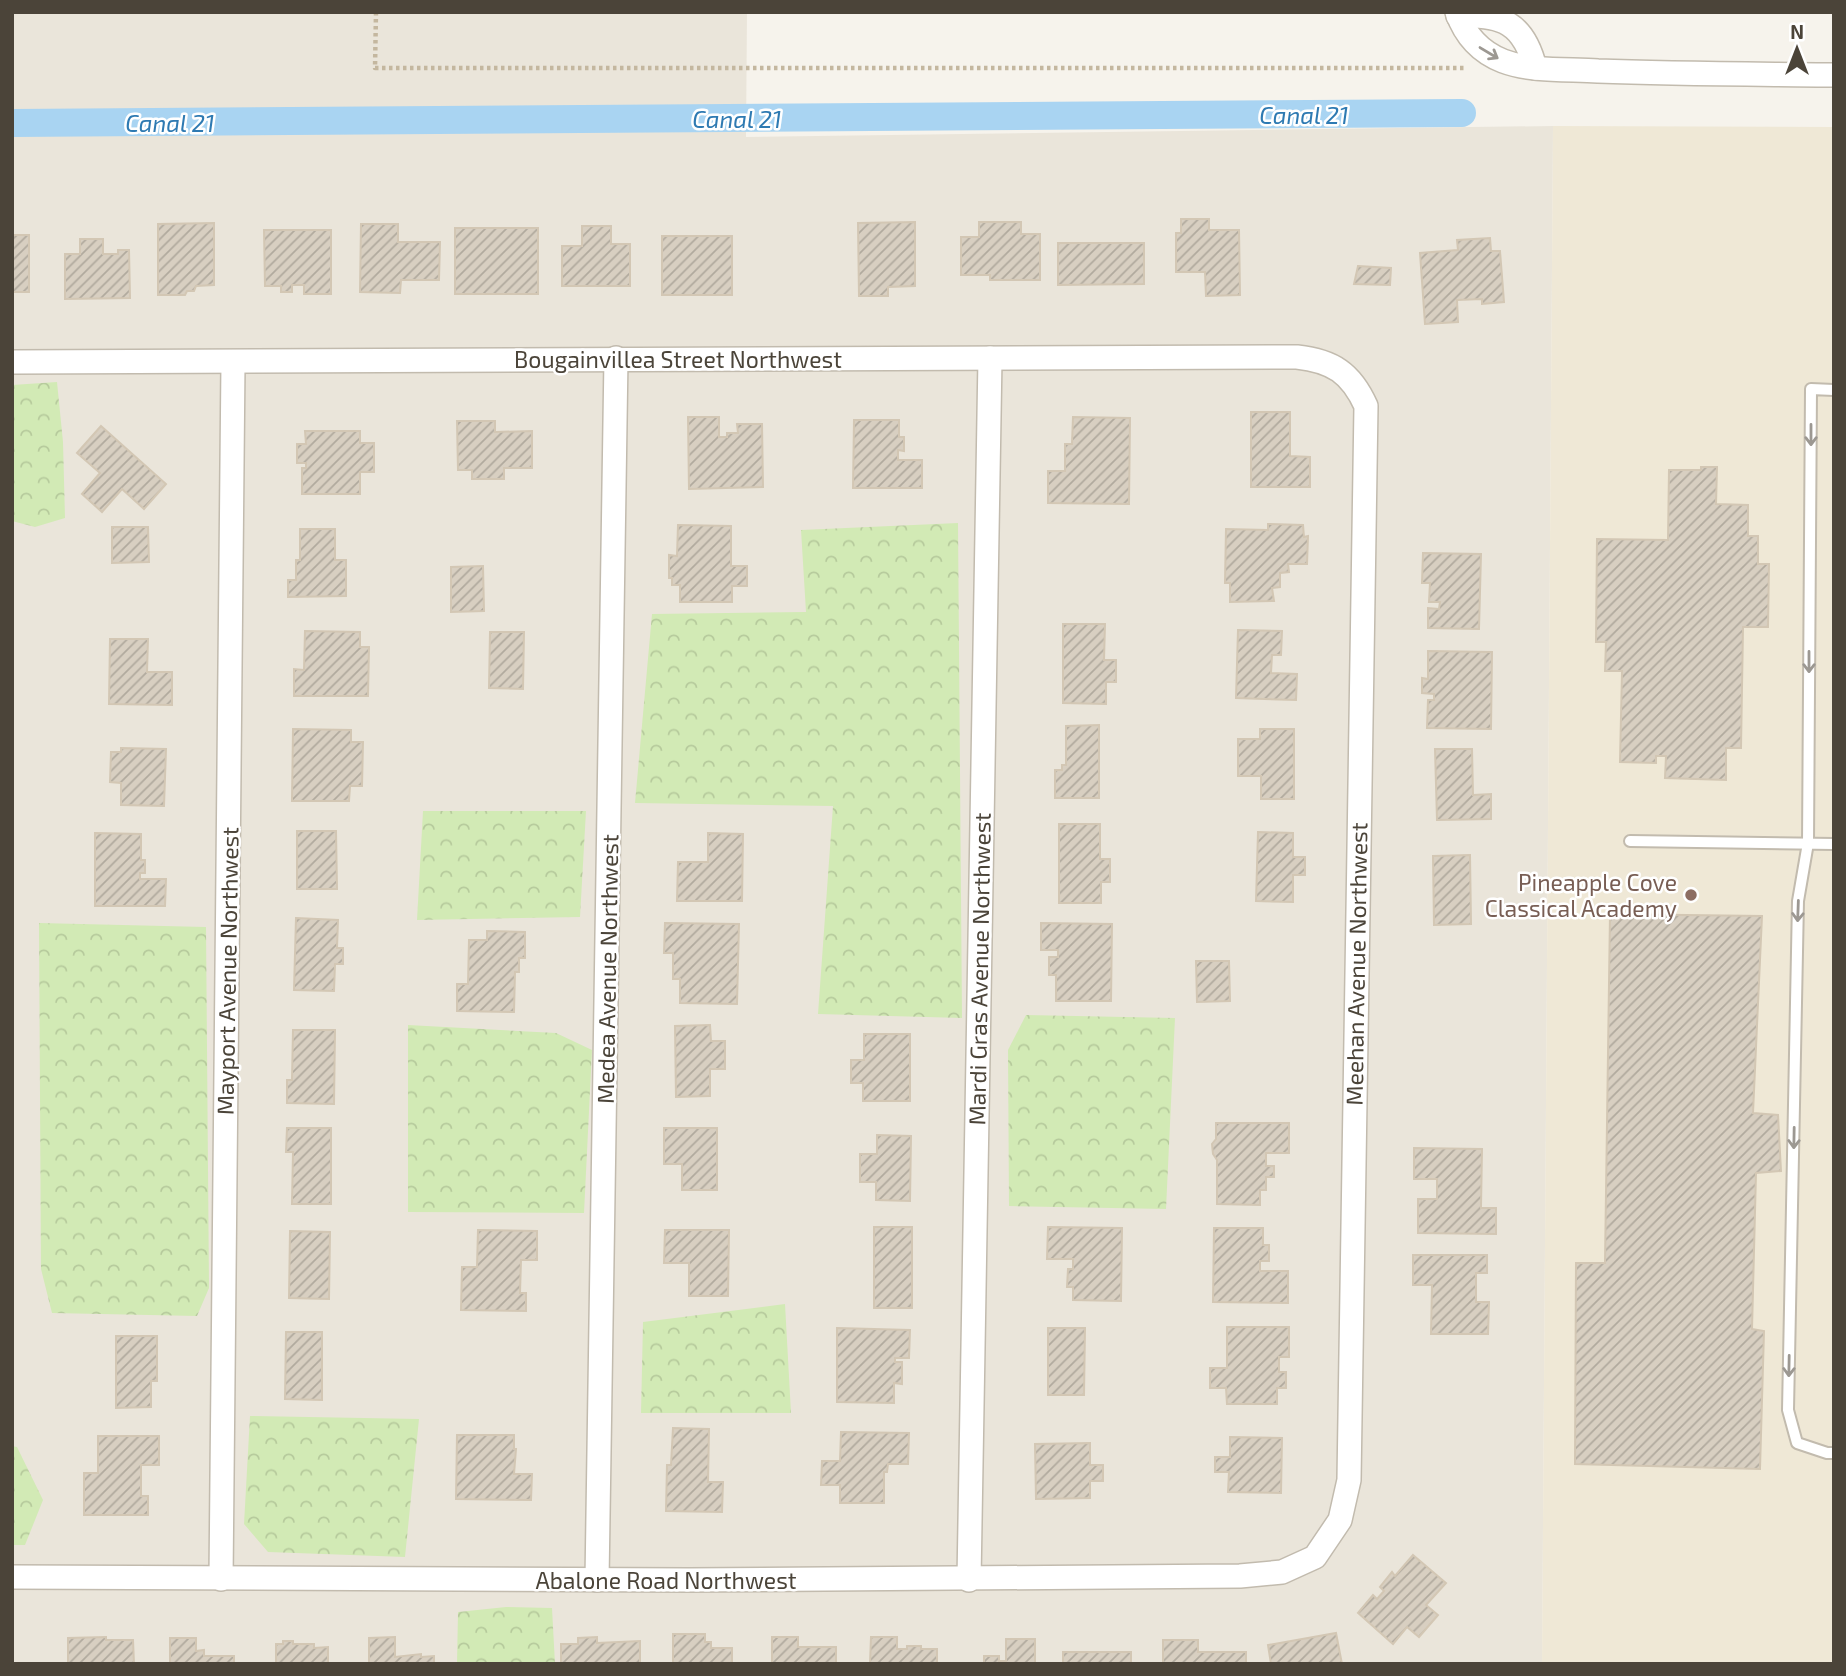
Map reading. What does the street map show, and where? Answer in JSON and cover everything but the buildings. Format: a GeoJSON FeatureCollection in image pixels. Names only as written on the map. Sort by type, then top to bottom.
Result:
{"type":"FeatureCollection","features":[{"type":"Feature","properties":{"kind":"street"},"geometry":{"type":"LineString","coordinates":[[1535,68],[1525,40],[1509,23],[1482,15],[1458,14],[1463,28],[1480,49],[1504,61],[1535,68],[1675,74],[1834,75]]}},
{"type":"Feature","properties":{"kind":"street","name":"Bougainvillea Street Northwest"},"geometry":{"type":"LineString","coordinates":[[12,362],[1297,357],[1320,360],[1340,372]]}},
{"type":"Feature","properties":{"kind":"street","name":"Medea Avenue Northwest"},"geometry":{"type":"LineString","coordinates":[[597,1580],[616,358]]}},
{"type":"Feature","properties":{"kind":"street","name":"Mardi Gras Avenue Northwest"},"geometry":{"type":"LineString","coordinates":[[969,1580],[990,358]]}},
{"type":"Feature","properties":{"kind":"street","name":"Mayport Avenue Northwest"},"geometry":{"type":"LineString","coordinates":[[221,1579],[233,363]]}},
{"type":"Feature","properties":{"kind":"street","name":"Meehan Avenue Northwest"},"geometry":{"type":"LineString","coordinates":[[1315,1556],[1340,1520],[1349,1480],[1366,406],[1358,388],[1340,372]]}},
{"type":"Feature","properties":{"kind":"street","name":"Abalone Road Northwest"},"geometry":{"type":"LineString","coordinates":[[12,1577],[969,1580],[1240,1576],[1282,1572],[1315,1556]]}},
{"type":"Feature","properties":{"kind":"lane"},"geometry":{"type":"LineString","coordinates":[[1834,390],[1811,389],[1808,843],[1798,901],[1788,1410],[1797,1443],[1834,1453]]}},
{"type":"Feature","properties":{"kind":"lane"},"geometry":{"type":"LineString","coordinates":[[1630,842],[1834,844]]}},
{"type":"Feature","properties":{"kind":"path"},"geometry":{"type":"LineString","coordinates":[[376,12],[375,68],[1479,68]]}},
{"type":"Feature","properties":{"kind":"shaded area"},"geometry":{"type":"Polygon","coordinates":[[[12,12],[747,12],[746,137],[1553,126],[1542,1664],[12,1664],[12,12]]]}},
{"type":"Feature","properties":{"kind":"shaded area","name":"Pineapple Cove Classical Academy"},"geometry":{"type":"Polygon","coordinates":[[[1553,126],[1834,127],[1834,1664],[1542,1664],[1553,126]]]}},
{"type":"Feature","properties":{"kind":"green space"},"geometry":{"type":"Polygon","coordinates":[[[57,382],[63,442],[65,518],[35,527],[12,521],[12,385],[57,382]]]}},
{"type":"Feature","properties":{"kind":"green space"},"geometry":{"type":"Polygon","coordinates":[[[958,523],[962,1018],[818,1014],[833,806],[635,803],[652,614],[806,612],[801,530],[958,523]]]}},
{"type":"Feature","properties":{"kind":"green space"},"geometry":{"type":"Polygon","coordinates":[[[423,811],[586,811],[580,917],[417,920],[423,811]]]}},
{"type":"Feature","properties":{"kind":"green space"},"geometry":{"type":"Polygon","coordinates":[[[39,923],[206,927],[209,1288],[197,1316],[52,1313],[41,1269],[39,923]]]}},
{"type":"Feature","properties":{"kind":"green space"},"geometry":{"type":"Polygon","coordinates":[[[1026,1015],[1175,1018],[1166,1209],[1009,1206],[1008,1050],[1026,1015]]]}},
{"type":"Feature","properties":{"kind":"green space"},"geometry":{"type":"Polygon","coordinates":[[[408,1025],[556,1033],[592,1050],[584,1213],[408,1212],[408,1025]]]}},
{"type":"Feature","properties":{"kind":"green space"},"geometry":{"type":"Polygon","coordinates":[[[785,1304],[791,1413],[641,1413],[643,1322],[785,1304]]]}},
{"type":"Feature","properties":{"kind":"green space"},"geometry":{"type":"Polygon","coordinates":[[[250,1416],[419,1419],[405,1557],[268,1552],[244,1524],[250,1416]]]}},
{"type":"Feature","properties":{"kind":"green space"},"geometry":{"type":"Polygon","coordinates":[[[12,1446],[17,1447],[43,1500],[25,1545],[12,1545],[12,1446]]]}},
{"type":"Feature","properties":{"kind":"green space"},"geometry":{"type":"Polygon","coordinates":[[[506,1607],[552,1608],[555,1664],[457,1664],[458,1612],[506,1607]]]}},
{"type":"Feature","properties":{"kind":"waterway","name":"Canal 21"},"geometry":{"type":"LineString","coordinates":[[12,123],[1462,113]]}},
{"type":"Feature","properties":{"kind":"place","name":"Pineapple Cove Classical Academy"},"geometry":{"type":"Point","coordinates":[1691,895]}}]}
